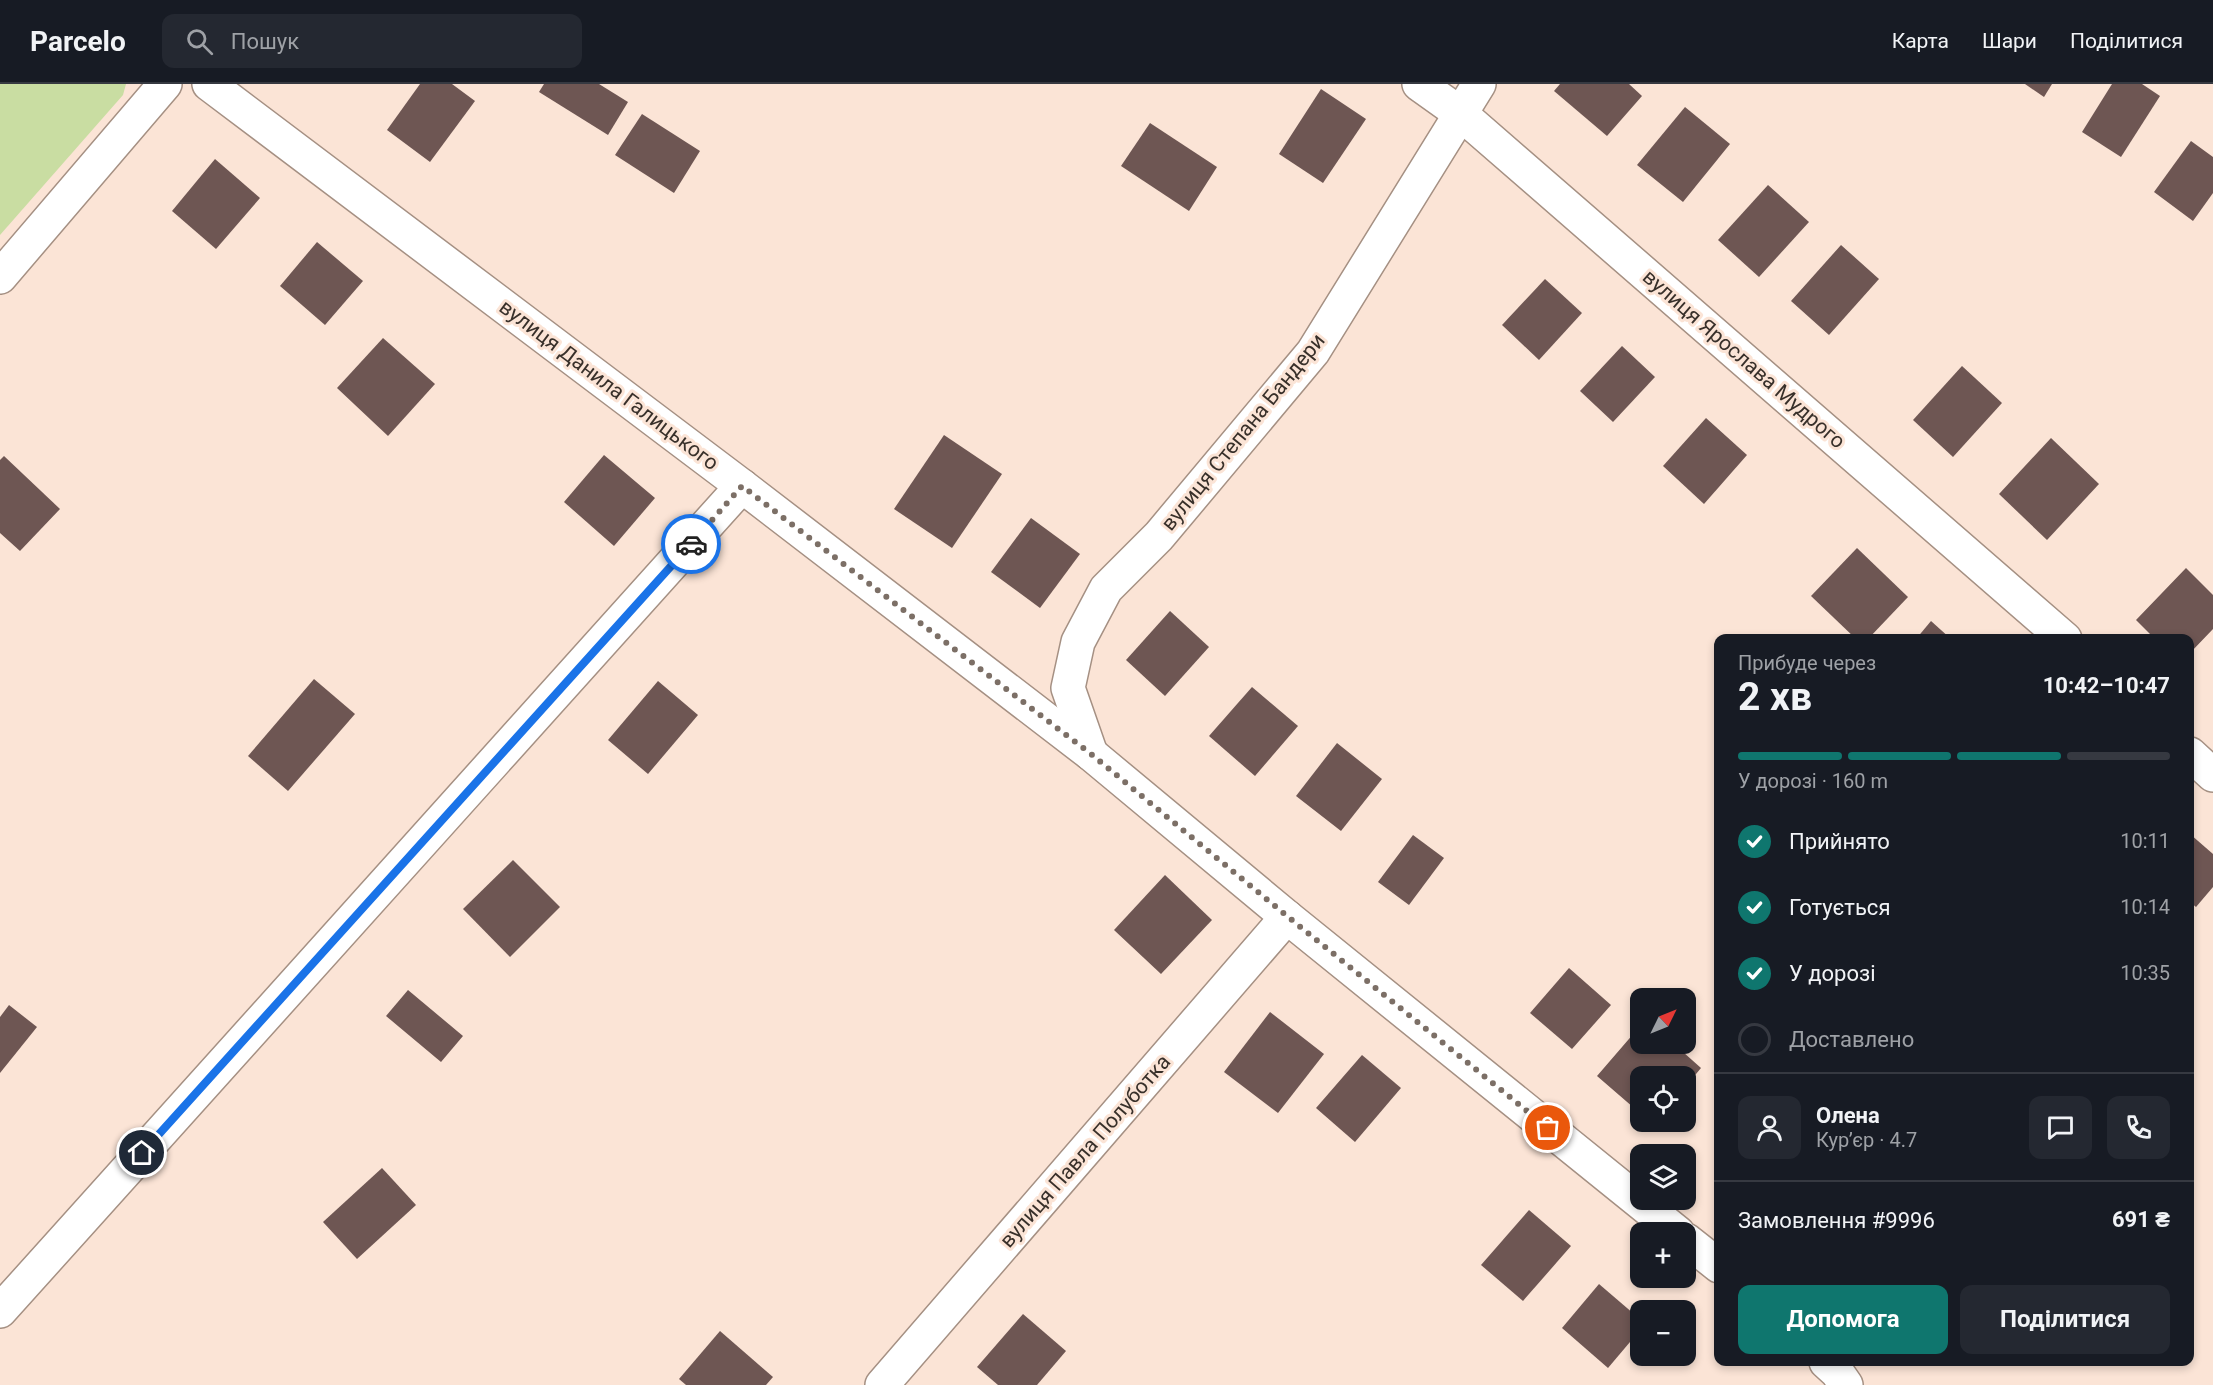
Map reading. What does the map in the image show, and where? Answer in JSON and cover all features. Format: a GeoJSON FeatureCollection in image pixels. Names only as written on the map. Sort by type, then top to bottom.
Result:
{"type":"FeatureCollection","features":[{"type":"Feature","properties":{"kind":"street"},"geometry":{"type":"LineString","coordinates":[[0,277],[165,84]]}},
{"type":"Feature","properties":{"kind":"street","name":"вулиця Данила Галицького"},"geometry":{"type":"LineString","coordinates":[[209,84],[742,486],[1091,754],[1664,1222]]}},
{"type":"Feature","properties":{"kind":"street","name":"вулиця Ярослава Мудрого"},"geometry":{"type":"LineString","coordinates":[[1419,84],[1461,114],[2059,634]]}},
{"type":"Feature","properties":{"kind":"street","name":"вулиця Степана Бандери"},"geometry":{"type":"LineString","coordinates":[[1091,754],[1068,688],[1078,642],[1106,589],[1159,536],[1313,352],[1479,84]]}},
{"type":"Feature","properties":{"kind":"street"},"geometry":{"type":"LineString","coordinates":[[0,1311],[742,486]]}},
{"type":"Feature","properties":{"kind":"street"},"geometry":{"type":"LineString","coordinates":[[2194,758],[2213,775]]}},
{"type":"Feature","properties":{"kind":"street","name":"вулиця Павла Полуботка"},"geometry":{"type":"LineString","coordinates":[[882,1385],[1287,916]]}},
{"type":"Feature","properties":{"kind":"street"},"geometry":{"type":"LineString","coordinates":[[1696,1247],[1714,1262]]}},
{"type":"Feature","properties":{"kind":"green space"},"geometry":{"type":"Polygon","coordinates":[[[0,84],[126,84],[123,95],[0,235],[0,84]]]}},
{"type":"Feature","properties":{"kind":"building"},"geometry":{"type":"Polygon","coordinates":[[[420,84],[452,84],[475,101],[430,162],[387,130],[420,84]]]}},
{"type":"Feature","properties":{"kind":"building"},"geometry":{"type":"Polygon","coordinates":[[[544,84],[599,84],[628,102],[608,135],[539,92],[544,84]]]}},
{"type":"Feature","properties":{"kind":"building"},"geometry":{"type":"Polygon","coordinates":[[[1560,84],[1629,84],[1642,96],[1607,136],[1554,91],[1560,84]]]}},
{"type":"Feature","properties":{"kind":"building"},"geometry":{"type":"Polygon","coordinates":[[[2025,84],[2052,84],[2044,97],[2025,84]]]}},
{"type":"Feature","properties":{"kind":"building"},"geometry":{"type":"Polygon","coordinates":[[[2112,84],[2142,84],[2160,96],[2121,157],[2082,132],[2112,84]]]}},
{"type":"Feature","properties":{"kind":"building"},"geometry":{"type":"Polygon","coordinates":[[[1321,89],[1366,119],[1323,183],[1279,154],[1321,89]]]}},
{"type":"Feature","properties":{"kind":"building"},"geometry":{"type":"Polygon","coordinates":[[[1685,107],[1730,144],[1683,202],[1637,165],[1685,107]]]}},
{"type":"Feature","properties":{"kind":"building"},"geometry":{"type":"Polygon","coordinates":[[[642,114],[700,151],[674,193],[615,155],[642,114]]]}},
{"type":"Feature","properties":{"kind":"building"},"geometry":{"type":"Polygon","coordinates":[[[1150,123],[1217,167],[1189,211],[1121,166],[1150,123]]]}},
{"type":"Feature","properties":{"kind":"building"},"geometry":{"type":"Polygon","coordinates":[[[2191,141],[2213,157],[2213,193],[2193,221],[2154,192],[2191,141]]]}},
{"type":"Feature","properties":{"kind":"building"},"geometry":{"type":"Polygon","coordinates":[[[215,159],[260,198],[216,249],[172,211],[215,159]]]}},
{"type":"Feature","properties":{"kind":"building"},"geometry":{"type":"Polygon","coordinates":[[[1768,185],[1809,222],[1759,277],[1718,240],[1768,185]]]}},
{"type":"Feature","properties":{"kind":"building"},"geometry":{"type":"Polygon","coordinates":[[[317,242],[363,281],[325,325],[280,286],[317,242]]]}},
{"type":"Feature","properties":{"kind":"building"},"geometry":{"type":"Polygon","coordinates":[[[1841,245],[1879,279],[1829,335],[1791,301],[1841,245]]]}},
{"type":"Feature","properties":{"kind":"building"},"geometry":{"type":"Polygon","coordinates":[[[1545,279],[1582,313],[1539,360],[1502,325],[1545,279]]]}},
{"type":"Feature","properties":{"kind":"building"},"geometry":{"type":"Polygon","coordinates":[[[383,338],[435,384],[388,436],[337,388],[383,338]]]}},
{"type":"Feature","properties":{"kind":"building"},"geometry":{"type":"Polygon","coordinates":[[[1622,346],[1655,377],[1613,422],[1580,391],[1622,346]]]}},
{"type":"Feature","properties":{"kind":"building"},"geometry":{"type":"Polygon","coordinates":[[[1962,366],[2002,403],[1953,457],[1913,420],[1962,366]]]}},
{"type":"Feature","properties":{"kind":"building"},"geometry":{"type":"Polygon","coordinates":[[[1706,418],[1747,455],[1704,504],[1663,466],[1706,418]]]}},
{"type":"Feature","properties":{"kind":"building"},"geometry":{"type":"Polygon","coordinates":[[[944,435],[1002,474],[952,548],[894,509],[944,435]]]}},
{"type":"Feature","properties":{"kind":"building"},"geometry":{"type":"Polygon","coordinates":[[[2051,438],[2099,484],[2047,540],[1999,494],[2051,438]]]}},
{"type":"Feature","properties":{"kind":"building"},"geometry":{"type":"Polygon","coordinates":[[[604,455],[655,498],[614,546],[564,502],[604,455]]]}},
{"type":"Feature","properties":{"kind":"building"},"geometry":{"type":"Polygon","coordinates":[[[4,456],[60,509],[20,551],[0,533],[0,460],[4,456]]]}},
{"type":"Feature","properties":{"kind":"building"},"geometry":{"type":"Polygon","coordinates":[[[1031,518],[1080,554],[1040,608],[991,572],[1031,518]]]}},
{"type":"Feature","properties":{"kind":"building"},"geometry":{"type":"Polygon","coordinates":[[[1857,548],[1908,597],[1873,634],[1851,634],[1811,596],[1857,548]]]}},
{"type":"Feature","properties":{"kind":"building"},"geometry":{"type":"Polygon","coordinates":[[[2186,568],[2213,595],[2213,629],[2194,649],[2194,634],[2150,634],[2136,620],[2186,568]]]}},
{"type":"Feature","properties":{"kind":"building"},"geometry":{"type":"Polygon","coordinates":[[[1170,611],[1209,647],[1165,696],[1126,660],[1170,611]]]}},
{"type":"Feature","properties":{"kind":"building"},"geometry":{"type":"Polygon","coordinates":[[[1931,621],[1945,634],[1920,634],[1931,621]]]}},
{"type":"Feature","properties":{"kind":"building"},"geometry":{"type":"Polygon","coordinates":[[[314,679],[355,714],[288,791],[248,756],[314,679]]]}},
{"type":"Feature","properties":{"kind":"building"},"geometry":{"type":"Polygon","coordinates":[[[658,681],[698,715],[648,774],[608,740],[658,681]]]}},
{"type":"Feature","properties":{"kind":"building"},"geometry":{"type":"Polygon","coordinates":[[[1252,687],[1298,726],[1255,776],[1209,736],[1252,687]]]}},
{"type":"Feature","properties":{"kind":"building"},"geometry":{"type":"Polygon","coordinates":[[[1337,743],[1382,779],[1341,831],[1296,796],[1337,743]]]}},
{"type":"Feature","properties":{"kind":"building"},"geometry":{"type":"Polygon","coordinates":[[[1413,835],[1444,858],[1409,905],[1378,882],[1413,835]]]}},
{"type":"Feature","properties":{"kind":"building"},"geometry":{"type":"Polygon","coordinates":[[[2194,837],[2213,854],[2213,887],[2196,907],[2194,905],[2194,837]]]}},
{"type":"Feature","properties":{"kind":"building"},"geometry":{"type":"Polygon","coordinates":[[[513,860],[560,907],[510,957],[463,909],[513,860]]]}},
{"type":"Feature","properties":{"kind":"building"},"geometry":{"type":"Polygon","coordinates":[[[1165,875],[1212,920],[1161,974],[1114,930],[1165,875]]]}},
{"type":"Feature","properties":{"kind":"building"},"geometry":{"type":"Polygon","coordinates":[[[1569,968],[1611,1005],[1572,1049],[1530,1013],[1569,968]]]}},
{"type":"Feature","properties":{"kind":"building"},"geometry":{"type":"Polygon","coordinates":[[[408,990],[463,1036],[441,1062],[386,1016],[408,990]]]}},
{"type":"Feature","properties":{"kind":"building"},"geometry":{"type":"Polygon","coordinates":[[[9,1005],[37,1027],[0,1073],[0,1017],[9,1005]]]}},
{"type":"Feature","properties":{"kind":"building"},"geometry":{"type":"Polygon","coordinates":[[[1270,1012],[1324,1054],[1278,1113],[1224,1072],[1270,1012]]]}},
{"type":"Feature","properties":{"kind":"building"},"geometry":{"type":"Polygon","coordinates":[[[1630,1038],[1630,1054],[1685,1054],[1701,1068],[1696,1074],[1696,1066],[1630,1066],[1630,1104],[1597,1076],[1630,1038]]]}},
{"type":"Feature","properties":{"kind":"building"},"geometry":{"type":"Polygon","coordinates":[[[1362,1055],[1401,1088],[1355,1142],[1316,1108],[1362,1055]]]}},
{"type":"Feature","properties":{"kind":"building"},"geometry":{"type":"Polygon","coordinates":[[[382,1168],[416,1205],[357,1259],[323,1222],[382,1168]]]}},
{"type":"Feature","properties":{"kind":"building"},"geometry":{"type":"Polygon","coordinates":[[[1529,1210],[1571,1246],[1523,1301],[1481,1265],[1529,1210]]]}},
{"type":"Feature","properties":{"kind":"building"},"geometry":{"type":"Polygon","coordinates":[[[1599,1284],[1630,1311],[1630,1342],[1608,1368],[1562,1328],[1599,1284]]]}},
{"type":"Feature","properties":{"kind":"building"},"geometry":{"type":"Polygon","coordinates":[[[1023,1314],[1066,1351],[1037,1385],[998,1385],[977,1367],[1023,1314]]]}},
{"type":"Feature","properties":{"kind":"building"},"geometry":{"type":"Polygon","coordinates":[[[720,1331],[773,1377],[766,1385],[686,1385],[679,1379],[720,1331]]]}},
{"type":"Feature","properties":{"kind":"way so far"},"geometry":{"type":"LineString","coordinates":[[691,544],[742,486],[1091,754],[1548,1128]]}},
{"type":"Feature","properties":{"kind":"route"},"geometry":{"type":"LineString","coordinates":[[142,1153],[691,544]]}}]}
